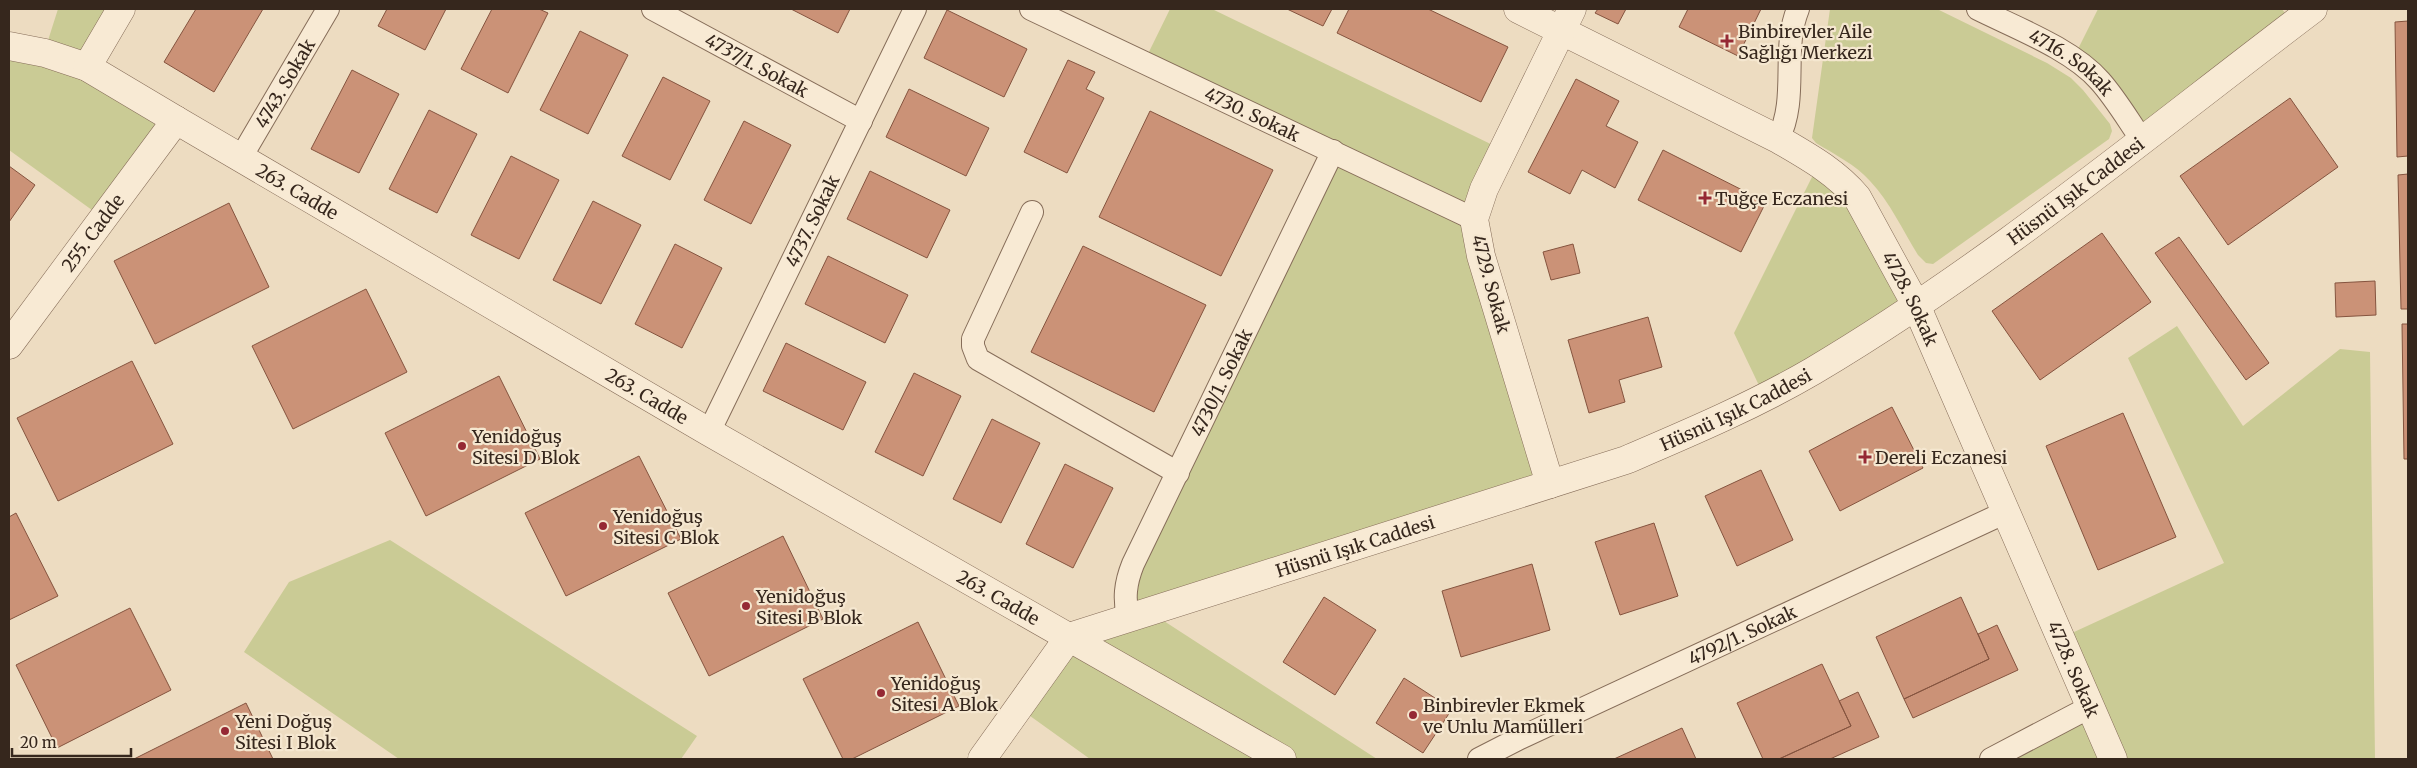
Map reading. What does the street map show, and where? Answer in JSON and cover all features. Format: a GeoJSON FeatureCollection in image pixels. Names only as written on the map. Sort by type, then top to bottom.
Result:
{"type":"FeatureCollection","features":[{"type":"Feature","properties":{"kind":"street"},"geometry":{"type":"LineString","coordinates":[[87,67],[121,9]]}},
{"type":"Feature","properties":{"kind":"street","name":"4728. Sokak"},"geometry":{"type":"LineString","coordinates":[[1518,9],[1567,19],[1819,163],[1851,191],[1875,229],[1916,305],[2114,759]]}},
{"type":"Feature","properties":{"kind":"street","name":"Hüsnü Işık Caddesi"},"geometry":{"type":"LineString","coordinates":[[1069,637],[1626,460],[1765,398],[1916,305],[2038,220],[2313,9]]}},
{"type":"Feature","properties":{"kind":"street","name":"4729. Sokak"},"geometry":{"type":"LineString","coordinates":[[1550,484],[1481,256],[1474,219],[1484,190],[1567,19]]}},
{"type":"Feature","properties":{"kind":"street","name":"263. Cadde"},"geometry":{"type":"LineString","coordinates":[[9,46],[44,53],[87,67],[240,159],[709,432],[1282,759]]}},
{"type":"Feature","properties":{"kind":"street","name":"255. Cadde"},"geometry":{"type":"LineString","coordinates":[[9,345],[176,120]]}},
{"type":"Feature","properties":{"kind":"street"},"geometry":{"type":"LineString","coordinates":[[982,759],[1069,637]]}},
{"type":"Feature","properties":{"kind":"lane","name":"4743. Sokak"},"geometry":{"type":"LineString","coordinates":[[240,159],[328,9]]}},
{"type":"Feature","properties":{"kind":"lane","name":"4737/1. Sokak"},"geometry":{"type":"LineString","coordinates":[[653,9],[861,121]]}},
{"type":"Feature","properties":{"kind":"lane","name":"4737. Sokak"},"geometry":{"type":"LineString","coordinates":[[709,432],[915,9]]}},
{"type":"Feature","properties":{"kind":"lane","name":"4730. Sokak"},"geometry":{"type":"LineString","coordinates":[[1031,9],[1474,219]]}},
{"type":"Feature","properties":{"kind":"lane"},"geometry":{"type":"LineString","coordinates":[[1778,140],[1787,120],[1789,107],[1793,27],[1798,9]]}},
{"type":"Feature","properties":{"kind":"lane","name":"4716. Sokak"},"geometry":{"type":"LineString","coordinates":[[1978,9],[2058,50],[2081,64],[2099,79],[2142,140]]}},
{"type":"Feature","properties":{"kind":"lane","name":"4730/1. Sokak"},"geometry":{"type":"LineString","coordinates":[[1128,619],[1124,597],[1126,582],[1333,151]]}},
{"type":"Feature","properties":{"kind":"lane"},"geometry":{"type":"LineString","coordinates":[[1032,212],[973,339],[973,346],[978,359],[1178,473]]}},
{"type":"Feature","properties":{"kind":"lane","name":"4792/1. Sokak"},"geometry":{"type":"LineString","coordinates":[[1479,759],[1520,738],[2006,512]]}},
{"type":"Feature","properties":{"kind":"lane"},"geometry":{"type":"LineString","coordinates":[[1991,759],[2090,707]]}},
{"type":"Feature","properties":{"kind":"green space"},"geometry":{"type":"Polygon","coordinates":[[[58,9],[121,9],[87,67],[176,120],[103,218],[9,150],[9,46],[44,53],[58,9]]]}},
{"type":"Feature","properties":{"kind":"green space"},"geometry":{"type":"Polygon","coordinates":[[[1170,9],[1212,9],[1503,150],[1480,199],[1550,484],[1150,612],[1377,759],[1090,759],[1019,708],[1069,637],[1128,619],[1124,597],[1333,152],[1144,62],[1170,9]]]}},
{"type":"Feature","properties":{"kind":"green space"},"geometry":{"type":"Polygon","coordinates":[[[1830,9],[1937,9],[2047,63],[2071,78],[2110,124],[2112,131],[2109,139],[1933,264],[1926,263],[1918,255],[1890,207],[1870,181],[1852,165],[1816,143],[1812,138],[1830,9]]]}},
{"type":"Feature","properties":{"kind":"green space"},"geometry":{"type":"Polygon","coordinates":[[[2098,9],[2282,9],[2293,24],[2142,140],[2073,59],[2098,9]]]}},
{"type":"Feature","properties":{"kind":"green space"},"geometry":{"type":"Polygon","coordinates":[[[1819,163],[1916,305],[1765,398],[1734,333],[1819,163]]]}},
{"type":"Feature","properties":{"kind":"green space"},"geometry":{"type":"Polygon","coordinates":[[[2177,326],[2243,426],[2340,349],[2370,352],[2375,759],[1991,759],[2090,707],[2061,638],[2224,563],[2128,358],[2177,326]]]}},
{"type":"Feature","properties":{"kind":"green space"},"geometry":{"type":"Polygon","coordinates":[[[390,540],[697,736],[681,759],[399,759],[244,652],[289,582],[390,540]]]}},
{"type":"Feature","properties":{"kind":"building"},"geometry":{"type":"Polygon","coordinates":[[[196,9],[263,9],[214,92],[164,62],[196,9]]]}},
{"type":"Feature","properties":{"kind":"building"},"geometry":{"type":"Polygon","coordinates":[[[387,9],[446,9],[425,50],[378,26],[387,9]]]}},
{"type":"Feature","properties":{"kind":"building"},"geometry":{"type":"Polygon","coordinates":[[[492,9],[539,9],[548,13],[508,93],[461,69],[492,9]]]}},
{"type":"Feature","properties":{"kind":"building"},"geometry":{"type":"Polygon","coordinates":[[[791,9],[850,9],[838,33],[791,9]]]}},
{"type":"Feature","properties":{"kind":"building"},"geometry":{"type":"Polygon","coordinates":[[[1287,9],[1332,9],[1323,26],[1287,9]]]}},
{"type":"Feature","properties":{"kind":"building"},"geometry":{"type":"Polygon","coordinates":[[[1349,9],[1428,9],[1508,47],[1481,102],[1337,33],[1349,9]]]}},
{"type":"Feature","properties":{"kind":"building"},"geometry":{"type":"Polygon","coordinates":[[[1598,9],[1626,9],[1618,24],[1595,13],[1598,9]]]}},
{"type":"Feature","properties":{"kind":"building","name":"Binbirevler Aile Sağlığı Merkezi"},"geometry":{"type":"Polygon","coordinates":[[[1688,9],[1761,9],[1738,56],[1679,27],[1688,9]]]}},
{"type":"Feature","properties":{"kind":"building"},"geometry":{"type":"Polygon","coordinates":[[[947,10],[1027,49],[1004,97],[924,58],[947,10]]]}},
{"type":"Feature","properties":{"kind":"building"},"geometry":{"type":"Polygon","coordinates":[[[2408,21],[2408,156],[2397,157],[2395,22],[2408,21]]]}},
{"type":"Feature","properties":{"kind":"building"},"geometry":{"type":"Polygon","coordinates":[[[580,31],[628,55],[588,134],[540,110],[580,31]]]}},
{"type":"Feature","properties":{"kind":"building"},"geometry":{"type":"Polygon","coordinates":[[[1068,60],[1095,72],[1086,89],[1104,98],[1067,173],[1024,152],[1068,60]]]}},
{"type":"Feature","properties":{"kind":"building"},"geometry":{"type":"Polygon","coordinates":[[[352,70],[399,94],[359,173],[311,149],[352,70]]]}},
{"type":"Feature","properties":{"kind":"building"},"geometry":{"type":"Polygon","coordinates":[[[663,77],[710,101],[670,180],[622,156],[663,77]]]}},
{"type":"Feature","properties":{"kind":"building"},"geometry":{"type":"Polygon","coordinates":[[[1576,79],[1619,101],[1606,126],[1638,142],[1615,188],[1582,170],[1570,194],[1528,172],[1576,79]]]}},
{"type":"Feature","properties":{"kind":"building"},"geometry":{"type":"Polygon","coordinates":[[[909,89],[989,128],[966,176],[886,137],[909,89]]]}},
{"type":"Feature","properties":{"kind":"building"},"geometry":{"type":"Polygon","coordinates":[[[2290,98],[2338,167],[2228,245],[2180,176],[2290,98]]]}},
{"type":"Feature","properties":{"kind":"building"},"geometry":{"type":"Polygon","coordinates":[[[429,110],[477,134],[437,213],[389,189],[429,110]]]}},
{"type":"Feature","properties":{"kind":"building"},"geometry":{"type":"Polygon","coordinates":[[[1150,111],[1273,170],[1221,276],[1099,217],[1150,111]]]}},
{"type":"Feature","properties":{"kind":"building"},"geometry":{"type":"Polygon","coordinates":[[[744,121],[791,145],[751,224],[704,200],[744,121]]]}},
{"type":"Feature","properties":{"kind":"building"},"geometry":{"type":"Polygon","coordinates":[[[1663,150],[1766,202],[1741,252],[1638,200],[1663,150]]]}},
{"type":"Feature","properties":{"kind":"building"},"geometry":{"type":"Polygon","coordinates":[[[511,156],[559,180],[519,259],[471,235],[511,156]]]}},
{"type":"Feature","properties":{"kind":"building"},"geometry":{"type":"Polygon","coordinates":[[[9,166],[35,185],[9,222],[9,166]]]}},
{"type":"Feature","properties":{"kind":"building"},"geometry":{"type":"Polygon","coordinates":[[[870,171],[950,210],[927,258],[847,219],[870,171]]]}},
{"type":"Feature","properties":{"kind":"building"},"geometry":{"type":"Polygon","coordinates":[[[2408,174],[2408,309],[2401,309],[2398,175],[2408,174]]]}},
{"type":"Feature","properties":{"kind":"building"},"geometry":{"type":"Polygon","coordinates":[[[593,201],[641,225],[601,304],[553,280],[593,201]]]}},
{"type":"Feature","properties":{"kind":"building"},"geometry":{"type":"Polygon","coordinates":[[[229,203],[269,287],[155,344],[114,261],[229,203]]]}},
{"type":"Feature","properties":{"kind":"building"},"geometry":{"type":"Polygon","coordinates":[[[2102,233],[2151,302],[2040,380],[1992,311],[2102,233]]]}},
{"type":"Feature","properties":{"kind":"building"},"geometry":{"type":"Polygon","coordinates":[[[2179,237],[2269,363],[2246,380],[2155,253],[2179,237]]]}},
{"type":"Feature","properties":{"kind":"building"},"geometry":{"type":"Polygon","coordinates":[[[675,244],[722,268],[682,348],[635,324],[675,244]]]}},
{"type":"Feature","properties":{"kind":"building"},"geometry":{"type":"Polygon","coordinates":[[[1573,244],[1580,273],[1551,280],[1543,252],[1573,244]]]}},
{"type":"Feature","properties":{"kind":"building"},"geometry":{"type":"Polygon","coordinates":[[[1083,246],[1206,305],[1154,412],[1031,352],[1083,246]]]}},
{"type":"Feature","properties":{"kind":"building"},"geometry":{"type":"Polygon","coordinates":[[[828,256],[908,295],[885,343],[805,304],[828,256]]]}},
{"type":"Feature","properties":{"kind":"building"},"geometry":{"type":"Polygon","coordinates":[[[2375,281],[2376,315],[2336,317],[2335,283],[2375,281]]]}},
{"type":"Feature","properties":{"kind":"building"},"geometry":{"type":"Polygon","coordinates":[[[366,289],[407,372],[293,429],[252,346],[366,289]]]}},
{"type":"Feature","properties":{"kind":"building"},"geometry":{"type":"Polygon","coordinates":[[[1648,317],[1662,367],[1619,380],[1625,402],[1589,413],[1568,340],[1648,317]]]}},
{"type":"Feature","properties":{"kind":"building"},"geometry":{"type":"Polygon","coordinates":[[[2402,324],[2408,324],[2408,459],[2404,459],[2402,324]]]}},
{"type":"Feature","properties":{"kind":"building"},"geometry":{"type":"Polygon","coordinates":[[[786,343],[866,382],[843,430],[763,391],[786,343]]]}},
{"type":"Feature","properties":{"kind":"building"},"geometry":{"type":"Polygon","coordinates":[[[132,361],[173,444],[58,501],[17,418],[132,361]]]}},
{"type":"Feature","properties":{"kind":"building"},"geometry":{"type":"Polygon","coordinates":[[[914,373],[961,396],[923,476],[875,452],[914,373]]]}},
{"type":"Feature","properties":{"kind":"building","name":"Yenidoğuş Sitesi D Blok"},"geometry":{"type":"Polygon","coordinates":[[[499,376],[540,459],[426,516],[385,433],[499,376]]]}},
{"type":"Feature","properties":{"kind":"building"},"geometry":{"type":"Polygon","coordinates":[[[1892,407],[1923,468],[1840,511],[1809,451],[1892,407]]]}},
{"type":"Feature","properties":{"kind":"building"},"geometry":{"type":"Polygon","coordinates":[[[2123,413],[2176,537],[2098,570],[2046,446],[2123,413]]]}},
{"type":"Feature","properties":{"kind":"building"},"geometry":{"type":"Polygon","coordinates":[[[992,419],[1040,443],[1001,523],[953,499],[992,419]]]}},
{"type":"Feature","properties":{"kind":"building","name":"Yenidoğuş Sitesi C Blok"},"geometry":{"type":"Polygon","coordinates":[[[639,456],[681,539],[566,596],[525,513],[639,456]]]}},
{"type":"Feature","properties":{"kind":"building"},"geometry":{"type":"Polygon","coordinates":[[[1065,464],[1113,488],[1073,568],[1026,544],[1065,464]]]}},
{"type":"Feature","properties":{"kind":"building"},"geometry":{"type":"Polygon","coordinates":[[[1761,470],[1793,540],[1737,566],[1705,496],[1761,470]]]}},
{"type":"Feature","properties":{"kind":"building"},"geometry":{"type":"Polygon","coordinates":[[[16,513],[58,596],[9,620],[9,517],[16,513]]]}},
{"type":"Feature","properties":{"kind":"building"},"geometry":{"type":"Polygon","coordinates":[[[1654,523],[1678,596],[1620,615],[1595,542],[1654,523]]]}},
{"type":"Feature","properties":{"kind":"building","name":"Yenidoğuş Sitesi B Blok"},"geometry":{"type":"Polygon","coordinates":[[[783,536],[823,619],[709,676],[668,593],[783,536]]]}},
{"type":"Feature","properties":{"kind":"building"},"geometry":{"type":"Polygon","coordinates":[[[1532,564],[1550,630],[1461,657],[1442,591],[1532,564]]]}},
{"type":"Feature","properties":{"kind":"building"},"geometry":{"type":"Polygon","coordinates":[[[1324,597],[1376,630],[1335,695],[1283,662],[1324,597]]]}},
{"type":"Feature","properties":{"kind":"building"},"geometry":{"type":"Polygon","coordinates":[[[1961,597],[1989,659],[1904,699],[1876,637],[1961,597]]]}},
{"type":"Feature","properties":{"kind":"building"},"geometry":{"type":"Polygon","coordinates":[[[130,608],[171,690],[57,748],[16,665],[130,608]]]}},
{"type":"Feature","properties":{"kind":"building","name":"Yenidoğuş Sitesi A Blok"},"geometry":{"type":"Polygon","coordinates":[[[918,622],[959,706],[852,759],[843,759],[803,679],[918,622]]]}},
{"type":"Feature","properties":{"kind":"building"},"geometry":{"type":"Polygon","coordinates":[[[1997,625],[2018,670],[1913,718],[1904,699],[1989,659],[1978,634],[1997,625]]]}},
{"type":"Feature","properties":{"kind":"building"},"geometry":{"type":"Polygon","coordinates":[[[1822,664],[1851,726],[1779,759],[1763,759],[1737,703],[1822,664]]]}},
{"type":"Feature","properties":{"kind":"building"},"geometry":{"type":"Polygon","coordinates":[[[1404,678],[1452,709],[1423,753],[1376,723],[1404,678]]]}},
{"type":"Feature","properties":{"kind":"building"},"geometry":{"type":"Polygon","coordinates":[[[1858,692],[1879,737],[1830,759],[1779,759],[1851,726],[1839,701],[1858,692]]]}},
{"type":"Feature","properties":{"kind":"building","name":"Yeni Doğuş Sitesi I Blok"},"geometry":{"type":"Polygon","coordinates":[[[246,703],[273,759],[134,759],[246,703]]]}},
{"type":"Feature","properties":{"kind":"building"},"geometry":{"type":"Polygon","coordinates":[[[1682,728],[1696,759],[1614,759],[1682,728]]]}},
{"type":"Feature","properties":{"kind":"place","name":"Binbirevler Aile Sağlığı Merkezi"},"geometry":{"type":"Point","coordinates":[1727,41]}},
{"type":"Feature","properties":{"kind":"place","name":"Tuğçe Eczanesi"},"geometry":{"type":"Point","coordinates":[1705,198]}},
{"type":"Feature","properties":{"kind":"place","name":"Yenidoğuş Sitesi D Blok"},"geometry":{"type":"Point","coordinates":[462,446]}},
{"type":"Feature","properties":{"kind":"place","name":"Dereli Eczanesi"},"geometry":{"type":"Point","coordinates":[1865,457]}},
{"type":"Feature","properties":{"kind":"place","name":"Yenidoğuş Sitesi C Blok"},"geometry":{"type":"Point","coordinates":[603,526]}},
{"type":"Feature","properties":{"kind":"place","name":"Yenidoğuş Sitesi B Blok"},"geometry":{"type":"Point","coordinates":[746,606]}},
{"type":"Feature","properties":{"kind":"place","name":"Yenidoğuş Sitesi A Blok"},"geometry":{"type":"Point","coordinates":[881,693]}},
{"type":"Feature","properties":{"kind":"place","name":"Binbirevler Ekmek ve Unlu Mamülleri"},"geometry":{"type":"Point","coordinates":[1413,715]}},
{"type":"Feature","properties":{"kind":"place","name":"Yeni Doğuş Sitesi I Blok"},"geometry":{"type":"Point","coordinates":[225,731]}}]}
